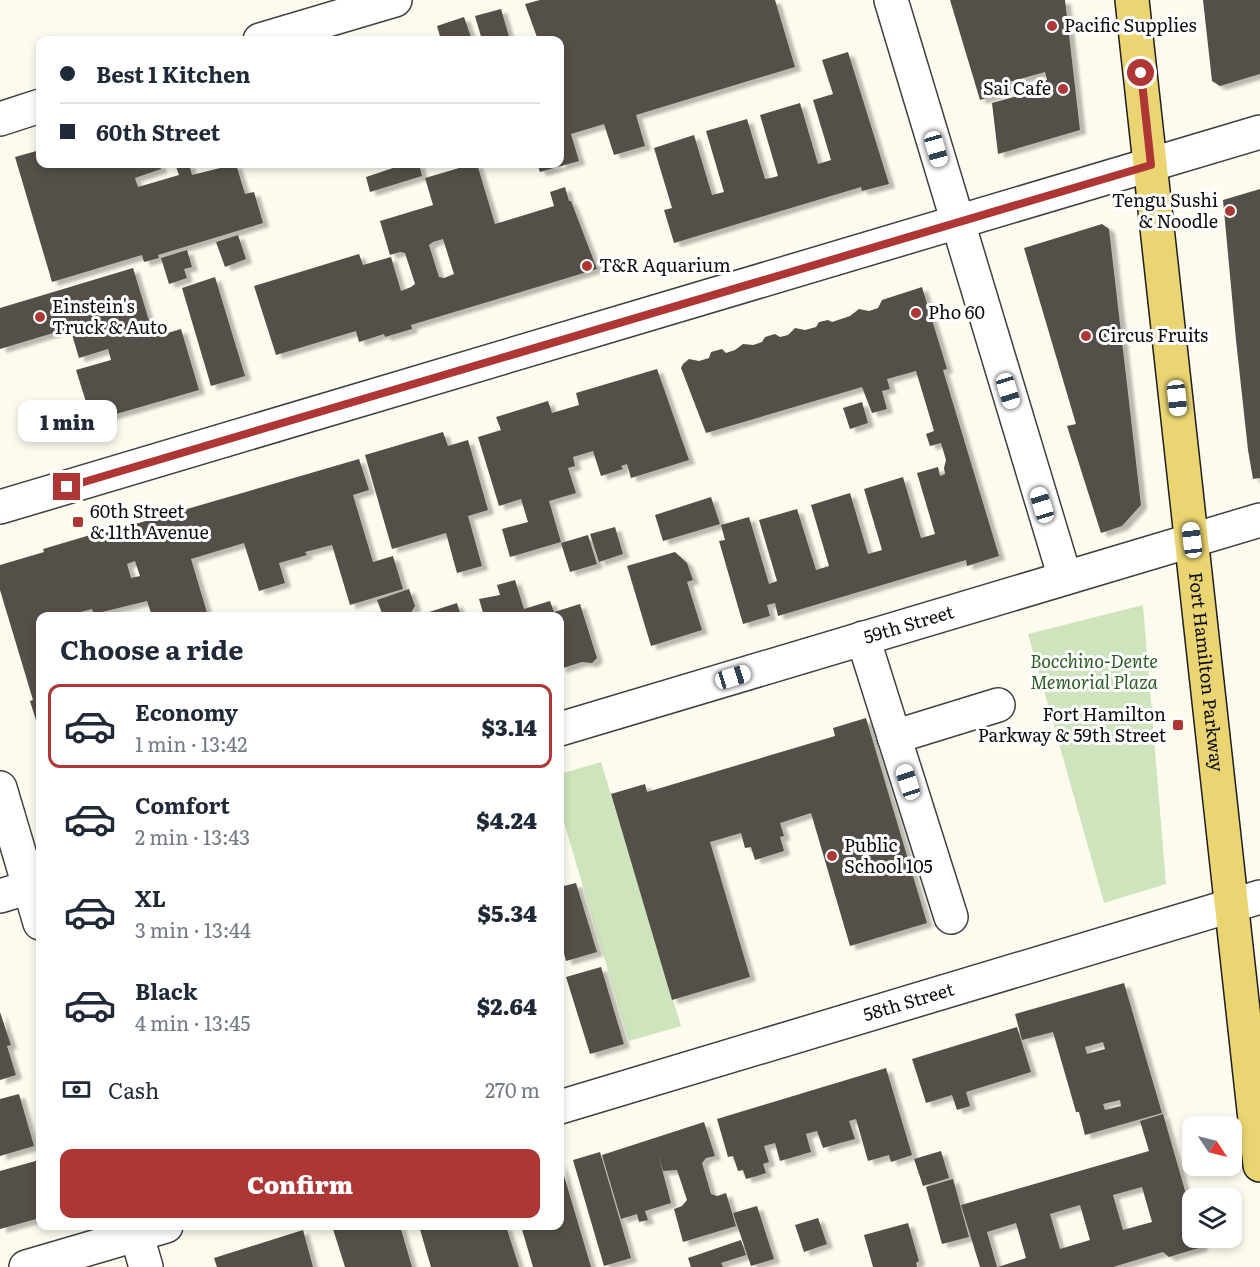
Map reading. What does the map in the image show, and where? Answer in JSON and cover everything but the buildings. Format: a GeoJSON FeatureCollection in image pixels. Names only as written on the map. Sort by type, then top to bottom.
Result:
{"type":"FeatureCollection","features":[{"type":"Feature","properties":{"kind":"main road","name":"Fort Hamilton Parkway"},"geometry":{"type":"LineString","coordinates":[[1132,0],[1192,540],[1246,901],[1260,1165]]}},
{"type":"Feature","properties":{"kind":"street"},"geometry":{"type":"LineString","coordinates":[[274,36],[395,0]]}},
{"type":"Feature","properties":{"kind":"street"},"geometry":{"type":"LineString","coordinates":[[891,0],[1065,578]]}},
{"type":"Feature","properties":{"kind":"street"},"geometry":{"type":"LineString","coordinates":[[0,119],[36,107]]}},
{"type":"Feature","properties":{"kind":"street"},"geometry":{"type":"LineString","coordinates":[[0,507],[1260,132]]}},
{"type":"Feature","properties":{"kind":"street","name":"59th Street"},"geometry":{"type":"LineString","coordinates":[[564,728],[1260,520]]}},
{"type":"Feature","properties":{"kind":"street"},"geometry":{"type":"LineString","coordinates":[[863,638],[951,917]]}},
{"type":"Feature","properties":{"kind":"street"},"geometry":{"type":"LineString","coordinates":[[894,737],[998,705]]}},
{"type":"Feature","properties":{"kind":"street"},"geometry":{"type":"LineString","coordinates":[[0,788],[23,889],[36,916]]}},
{"type":"Feature","properties":{"kind":"street","name":"58th Street"},"geometry":{"type":"LineString","coordinates":[[564,1106],[1246,901]]}},
{"type":"Feature","properties":{"kind":"street"},"geometry":{"type":"LineString","coordinates":[[26,1267],[140,1230]]}},
{"type":"Feature","properties":{"kind":"street"},"geometry":{"type":"LineString","coordinates":[[146,1230],[146,1267]]}},
{"type":"Feature","properties":{"kind":"green space","name":"Bocchino-Dente Memorial Plaza"},"geometry":{"type":"Polygon","coordinates":[[[1143,605],[1166,884],[1104,903],[1028,634],[1143,605]]]}},
{"type":"Feature","properties":{"kind":"green space"},"geometry":{"type":"Polygon","coordinates":[[[601,762],[681,1026],[629,1041],[564,822],[564,773],[601,762]]]}},
{"type":"Feature","properties":{"kind":"place","name":"Pacific Supplies"},"geometry":{"type":"Point","coordinates":[1052,26]}},
{"type":"Feature","properties":{"kind":"place","name":"Sai Cafe"},"geometry":{"type":"Point","coordinates":[1063,89]}},
{"type":"Feature","properties":{"kind":"place","name":"Tengu Sushi & Noodle"},"geometry":{"type":"Point","coordinates":[1230,211]}},
{"type":"Feature","properties":{"kind":"place","name":"T&R Aquarium"},"geometry":{"type":"Point","coordinates":[587,266]}},
{"type":"Feature","properties":{"kind":"place","name":"Pho 60"},"geometry":{"type":"Point","coordinates":[916,313]}},
{"type":"Feature","properties":{"kind":"place","name":"Einstein's Truck & Auto"},"geometry":{"type":"Point","coordinates":[40,317]}},
{"type":"Feature","properties":{"kind":"place","name":"Circus Fruits"},"geometry":{"type":"Point","coordinates":[1086,336]}},
{"type":"Feature","properties":{"kind":"place","name":"60th Street & 11th Avenue"},"geometry":{"type":"Point","coordinates":[78,522]}},
{"type":"Feature","properties":{"kind":"place","name":"Fort Hamilton Parkway & 59th Street"},"geometry":{"type":"Point","coordinates":[1178,725]}},
{"type":"Feature","properties":{"kind":"place","name":"Public School 105"},"geometry":{"type":"Point","coordinates":[832,856]}},
{"type":"Feature","properties":{"kind":"route"},"geometry":{"type":"LineString","coordinates":[[67,487],[1151,165],[1141,73]]}}]}
